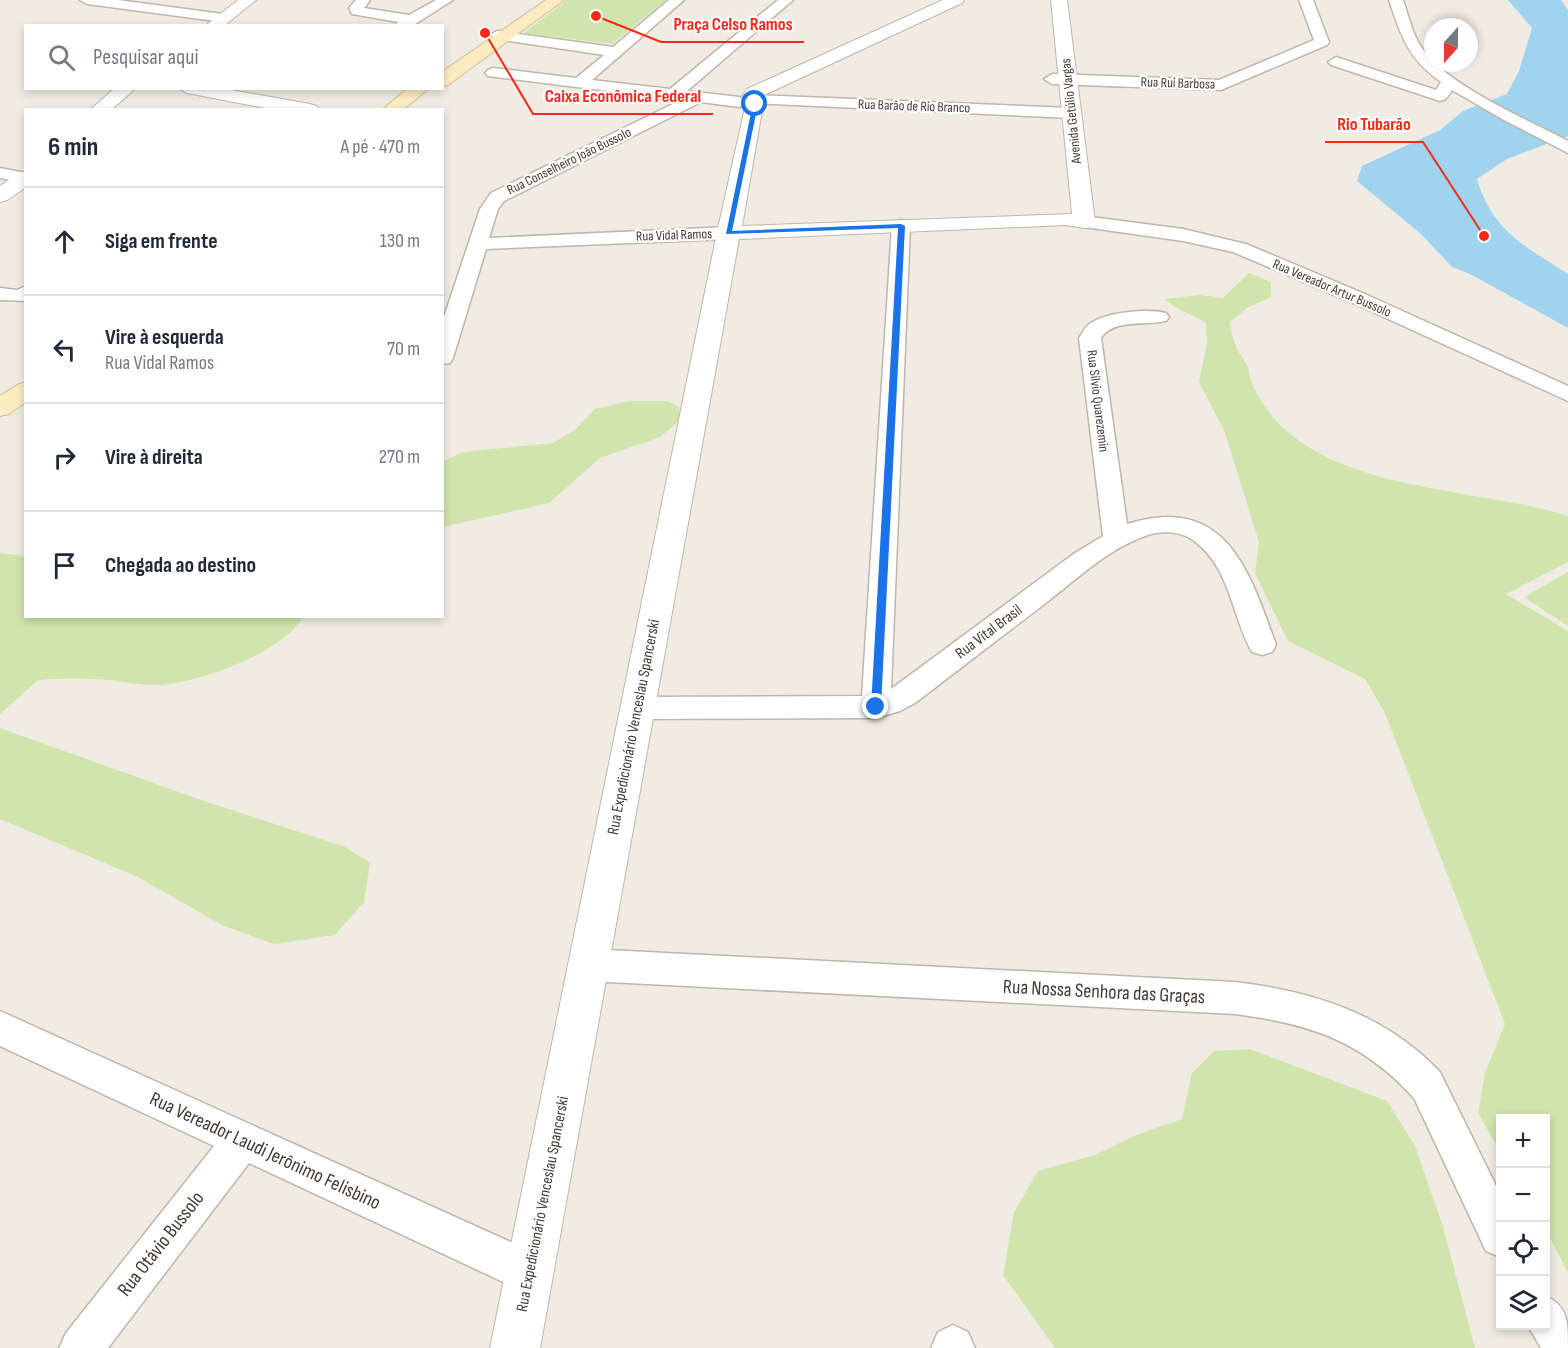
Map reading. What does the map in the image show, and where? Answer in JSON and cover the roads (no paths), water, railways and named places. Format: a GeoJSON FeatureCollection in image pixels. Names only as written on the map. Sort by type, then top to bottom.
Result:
{"type":"FeatureCollection","features":[{"type":"Feature","properties":{"kind":"main road"},"geometry":{"type":"LineString","coordinates":[[444,79],[546,0]]}},
{"type":"Feature","properties":{"kind":"main road"},"geometry":{"type":"LineString","coordinates":[[501,35],[556,0]]}},
{"type":"Feature","properties":{"kind":"main road"},"geometry":{"type":"LineString","coordinates":[[444,72],[466,60]]}},
{"type":"Feature","properties":{"kind":"main road"},"geometry":{"type":"LineString","coordinates":[[394,108],[417,90]]}},
{"type":"Feature","properties":{"kind":"main road"},"geometry":{"type":"LineString","coordinates":[[405,108],[429,90]]}},
{"type":"Feature","properties":{"kind":"main road"},"geometry":{"type":"LineString","coordinates":[[0,408],[18,388]]}},
{"type":"Feature","properties":{"kind":"street"},"geometry":{"type":"LineString","coordinates":[[87,0],[222,23],[262,0]]}},
{"type":"Feature","properties":{"kind":"street"},"geometry":{"type":"LineString","coordinates":[[222,23],[248,0]]}},
{"type":"Feature","properties":{"kind":"street"},"geometry":{"type":"LineString","coordinates":[[363,0],[356,8],[357,11],[406,23],[446,0]]}},
{"type":"Feature","properties":{"kind":"street"},"geometry":{"type":"LineString","coordinates":[[578,84],[677,0]]}},
{"type":"Feature","properties":{"kind":"street"},"geometry":{"type":"LineString","coordinates":[[673,95],[786,0]]}},
{"type":"Feature","properties":{"kind":"street"},"geometry":{"type":"LineString","coordinates":[[750,101],[753,93],[956,0]]}},
{"type":"Feature","properties":{"kind":"street","name":"Avenida Getúlio Vargas"},"geometry":{"type":"LineString","coordinates":[[1059,0],[1050,12],[1075,220]]}},
{"type":"Feature","properties":{"kind":"street"},"geometry":{"type":"LineString","coordinates":[[1396,0],[1416,52],[1430,67],[1454,84],[1568,148]]}},
{"type":"Feature","properties":{"kind":"street","name":"Rua Rui Barbosa"},"geometry":{"type":"LineString","coordinates":[[1059,76],[1221,85],[1242,72],[1296,49],[1322,42],[1313,34],[1302,7]]}},
{"type":"Feature","properties":{"kind":"street"},"geometry":{"type":"LineString","coordinates":[[501,35],[616,52]]}},
{"type":"Feature","properties":{"kind":"street"},"geometry":{"type":"LineString","coordinates":[[1336,62],[1440,96],[1454,84]]}},
{"type":"Feature","properties":{"kind":"street","name":"Rua Barão de Rio Branco"},"geometry":{"type":"LineString","coordinates":[[493,73],[697,98],[1063,112]]}},
{"type":"Feature","properties":{"kind":"street"},"geometry":{"type":"LineString","coordinates":[[102,108],[124,90]]}},
{"type":"Feature","properties":{"kind":"street"},"geometry":{"type":"LineString","coordinates":[[119,108],[141,90]]}},
{"type":"Feature","properties":{"kind":"street"},"geometry":{"type":"LineString","coordinates":[[198,90],[299,108]]}},
{"type":"Feature","properties":{"kind":"street","name":"Rua Conselheiro João Bussolo"},"geometry":{"type":"LineString","coordinates":[[444,352],[491,204],[503,193],[697,98]]}},
{"type":"Feature","properties":{"kind":"street","name":"Rua Expedicionário Venceslau Spancerski"},"geometry":{"type":"LineString","coordinates":[[515,1348],[728,233],[750,101]]}},
{"type":"Feature","properties":{"kind":"street"},"geometry":{"type":"LineString","coordinates":[[0,196],[14,175]]}},
{"type":"Feature","properties":{"kind":"street","name":"Rua Vidal Ramos"},"geometry":{"type":"LineString","coordinates":[[479,244],[1075,220]]}},
{"type":"Feature","properties":{"kind":"street","name":"Rua Vereador Artur Bussolo"},"geometry":{"type":"LineString","coordinates":[[1075,220],[1183,235],[1239,248],[1387,311],[1568,394]]}},
{"type":"Feature","properties":{"kind":"street"},"geometry":{"type":"LineString","coordinates":[[876,707],[901,226]]}},
{"type":"Feature","properties":{"kind":"street"},"geometry":{"type":"LineString","coordinates":[[0,294],[21,296],[24,294]]}},
{"type":"Feature","properties":{"kind":"street","name":"Rua Sílvio Quarezemin"},"geometry":{"type":"LineString","coordinates":[[1116,540],[1090,338],[1095,328],[1101,325],[1121,320],[1160,316]]}},
{"type":"Feature","properties":{"kind":"street","name":"Rua Vital Brasil"},"geometry":{"type":"LineString","coordinates":[[638,708],[876,707],[890,703],[905,695],[1059,579],[1116,540],[1136,530],[1156,525],[1180,525],[1201,533],[1224,557],[1236,578],[1262,645]]}},
{"type":"Feature","properties":{"kind":"street","name":"Rua Nossa Senhora das Graças"},"geometry":{"type":"LineString","coordinates":[[588,965],[1235,998],[1287,1005],[1324,1016],[1366,1037],[1414,1070],[1427,1085],[1496,1229]]}},
{"type":"Feature","properties":{"kind":"street","name":"Rua Vereador Laudi Jerônimo Felisbino"},"geometry":{"type":"LineString","coordinates":[[0,1028],[531,1273]]}},
{"type":"Feature","properties":{"kind":"street","name":"Rua Otávio Bussolo"},"geometry":{"type":"LineString","coordinates":[[81,1348],[242,1141]]}},
{"type":"Feature","properties":{"kind":"street"},"geometry":{"type":"LineString","coordinates":[[1550,1325],[1565,1348]]}},
{"type":"Feature","properties":{"kind":"water"},"geometry":{"type":"Polygon","coordinates":[[[1508,0],[1561,0],[1568,10],[1568,136],[1507,159],[1477,179],[1484,197],[1501,225],[1525,246],[1568,274],[1568,328],[1470,274],[1452,267],[1421,234],[1357,181],[1362,166],[1440,130],[1463,111],[1507,94],[1519,71],[1532,28],[1508,0]]]}},
{"type":"Feature","properties":{"kind":"place","name":"Praça Celso Ramos"},"geometry":{"type":"Point","coordinates":[596,16]}},
{"type":"Feature","properties":{"kind":"place","name":"Caixa Econômica Federal"},"geometry":{"type":"Point","coordinates":[485,33]}},
{"type":"Feature","properties":{"kind":"place","name":"Rio Tubarão"},"geometry":{"type":"Point","coordinates":[1484,236]}}]}
